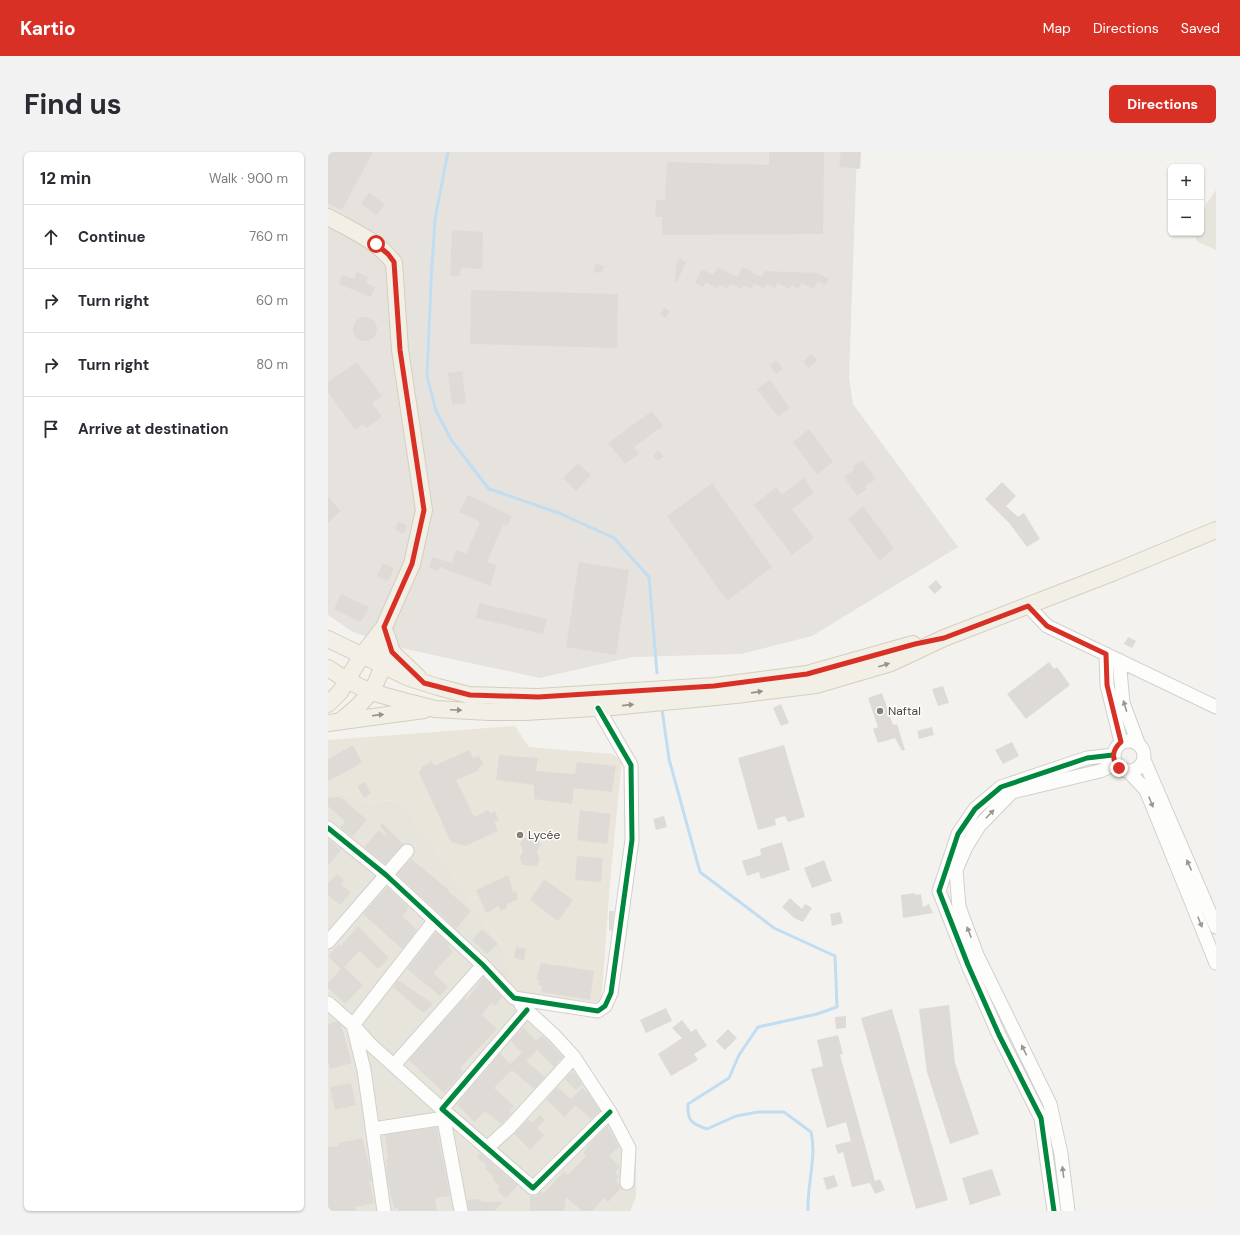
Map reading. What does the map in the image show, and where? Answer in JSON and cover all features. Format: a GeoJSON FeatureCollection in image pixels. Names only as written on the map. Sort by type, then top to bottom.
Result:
{"type":"FeatureCollection","features":[{"type":"Feature","properties":{"kind":"main road"},"geometry":{"type":"LineString","coordinates":[[328,217],[376,244],[388,254],[394,262],[400,350],[424,510],[412,564],[384,627],[362,655],[340,692],[328,704]]}},
{"type":"Feature","properties":{"kind":"main road"},"geometry":{"type":"LineString","coordinates":[[334,722],[435,709],[525,712],[598,708],[736,695],[816,685],[891,663],[944,638],[1112,573],[1216,530]]}},
{"type":"Feature","properties":{"kind":"main road"},"geometry":{"type":"LineString","coordinates":[[333,642],[356,646],[364,644],[384,627]]}},
{"type":"Feature","properties":{"kind":"main road"},"geometry":{"type":"LineString","coordinates":[[334,722],[363,703],[371,692],[382,665],[384,627]]}},
{"type":"Feature","properties":{"kind":"main road"},"geometry":{"type":"LineString","coordinates":[[384,627],[392,652],[424,683]]}},
{"type":"Feature","properties":{"kind":"main road"},"geometry":{"type":"LineString","coordinates":[[333,642],[424,683],[470,695],[538,697],[714,686],[807,674],[915,644],[944,638]]}},
{"type":"Feature","properties":{"kind":"main road"},"geometry":{"type":"LineString","coordinates":[[328,668],[346,680],[371,692],[435,709]]}},
{"type":"Feature","properties":{"kind":"street"},"geometry":{"type":"LineString","coordinates":[[1028,606],[1047,626],[1216,707]]}},
{"type":"Feature","properties":{"kind":"street"},"geometry":{"type":"LineString","coordinates":[[1106,654],[1107,685],[1121,742]]}},
{"type":"Feature","properties":{"kind":"street"},"geometry":{"type":"LineString","coordinates":[[1119,660],[1123,703],[1138,743],[1143,749],[1144,760],[1216,927]]}},
{"type":"Feature","properties":{"kind":"street"},"geometry":{"type":"LineString","coordinates":[[514,998],[598,1011],[605,1006],[611,993],[632,840],[631,765],[598,708]]}},
{"type":"Feature","properties":{"kind":"street"},"geometry":{"type":"LineString","coordinates":[[1138,743],[1130,740],[1121,742],[1114,750],[1114,759],[1123,770],[1128,771],[1146,790],[1216,963]]}},
{"type":"Feature","properties":{"kind":"street"},"geometry":{"type":"LineString","coordinates":[[1054,1211],[1041,1118],[992,1021],[939,891],[958,834],[975,809],[1001,787],[1087,758],[1114,759]]}},
{"type":"Feature","properties":{"kind":"street"},"geometry":{"type":"LineString","coordinates":[[1068,1211],[1061,1154],[1050,1104],[977,955],[959,907],[956,870],[966,847],[978,826],[1012,792],[1100,771],[1114,759]]}},
{"type":"Feature","properties":{"kind":"street"},"geometry":{"type":"LineString","coordinates":[[1128,771],[1138,768],[1144,760]]}},
{"type":"Feature","properties":{"kind":"street"},"geometry":{"type":"LineString","coordinates":[[328,828],[386,875],[434,921],[483,964],[514,998],[554,1035],[574,1057],[610,1112],[629,1148],[627,1183]]}},
{"type":"Feature","properties":{"kind":"street"},"geometry":{"type":"LineString","coordinates":[[328,942],[408,851]]}},
{"type":"Feature","properties":{"kind":"street"},"geometry":{"type":"LineString","coordinates":[[353,1025],[434,921]]}},
{"type":"Feature","properties":{"kind":"street"},"geometry":{"type":"LineString","coordinates":[[394,1065],[483,964]]}},
{"type":"Feature","properties":{"kind":"street"},"geometry":{"type":"LineString","coordinates":[[328,1003],[353,1025],[371,1045],[394,1065],[444,1114],[488,1147],[533,1188],[610,1112]]}},
{"type":"Feature","properties":{"kind":"street"},"geometry":{"type":"LineString","coordinates":[[373,1129],[444,1114],[527,1010]]}},
{"type":"Feature","properties":{"kind":"street"},"geometry":{"type":"LineString","coordinates":[[353,1025],[364,1070],[384,1211]]}},
{"type":"Feature","properties":{"kind":"street"},"geometry":{"type":"LineString","coordinates":[[488,1147],[509,1128],[574,1057]]}},
{"type":"Feature","properties":{"kind":"street"},"geometry":{"type":"LineString","coordinates":[[444,1114],[461,1211]]}},
{"type":"Feature","properties":{"kind":"shaded area"},"geometry":{"type":"Polygon","coordinates":[[[328,152],[857,152],[849,378],[853,404],[958,547],[812,636],[741,654],[632,657],[540,678],[401,648],[353,632],[328,615],[328,152]]]}},
{"type":"Feature","properties":{"kind":"shaded area"},"geometry":{"type":"Polygon","coordinates":[[[1216,190],[1216,250],[1196,241],[1197,236],[1204,236],[1204,211],[1206,204],[1216,190]]]}},
{"type":"Feature","properties":{"kind":"shaded area","name":"Lycée"},"geometry":{"type":"Polygon","coordinates":[[[515,726],[529,747],[612,754],[622,760],[610,883],[601,1003],[517,992],[503,949],[401,800],[365,802],[328,789],[328,740],[515,726]]]}},
{"type":"Feature","properties":{"kind":"shaded area"},"geometry":{"type":"Polygon","coordinates":[[[328,789],[365,802],[401,800],[503,949],[517,992],[544,1016],[585,1067],[636,1152],[636,1197],[630,1211],[328,1211],[328,789]]]}},
{"type":"Feature","properties":{"kind":"building"},"geometry":{"type":"Polygon","coordinates":[[[328,152],[373,152],[342,210],[328,203],[328,152]]]}},
{"type":"Feature","properties":{"kind":"building"},"geometry":{"type":"Polygon","coordinates":[[[769,152],[824,152],[823,234],[662,235],[662,217],[655,217],[656,200],[665,200],[667,162],[769,165],[769,152]]]}},
{"type":"Feature","properties":{"kind":"building"},"geometry":{"type":"Polygon","coordinates":[[[841,152],[861,152],[860,169],[839,167],[841,152]]]}},
{"type":"Feature","properties":{"kind":"building"},"geometry":{"type":"Polygon","coordinates":[[[369,193],[385,204],[377,215],[361,204],[369,193]]]}},
{"type":"Feature","properties":{"kind":"building"},"geometry":{"type":"Polygon","coordinates":[[[452,230],[483,232],[482,269],[461,268],[460,276],[450,276],[452,230]]]}},
{"type":"Feature","properties":{"kind":"building"},"geometry":{"type":"Polygon","coordinates":[[[679,258],[686,262],[677,282],[675,281],[676,265],[679,258]]]}},
{"type":"Feature","properties":{"kind":"building"},"geometry":{"type":"Polygon","coordinates":[[[596,264],[604,266],[602,273],[594,272],[596,264]]]}},
{"type":"Feature","properties":{"kind":"building"},"geometry":{"type":"Polygon","coordinates":[[[718,267],[737,277],[743,267],[761,277],[765,271],[813,273],[814,271],[829,279],[825,285],[818,281],[813,289],[802,283],[798,289],[791,285],[789,289],[778,283],[775,288],[767,284],[765,289],[754,283],[751,289],[743,285],[741,289],[730,283],[727,289],[719,284],[717,288],[706,282],[703,287],[695,283],[702,269],[713,275],[718,267]]]}},
{"type":"Feature","properties":{"kind":"building"},"geometry":{"type":"Polygon","coordinates":[[[357,272],[368,277],[366,283],[375,287],[371,297],[339,284],[342,275],[354,279],[357,272]]]}},
{"type":"Feature","properties":{"kind":"building"},"geometry":{"type":"Polygon","coordinates":[[[471,290],[618,294],[617,348],[470,344],[471,290]]]}},
{"type":"Feature","properties":{"kind":"building"},"geometry":{"type":"Polygon","coordinates":[[[664,307],[670,311],[666,318],[660,314],[664,307]]]}},
{"type":"Feature","properties":{"kind":"building"},"geometry":{"type":"Polygon","coordinates":[[[365,317],[374,320],[377,329],[374,338],[365,341],[356,338],[353,329],[356,320],[365,317]]]}},
{"type":"Feature","properties":{"kind":"building"},"geometry":{"type":"Polygon","coordinates":[[[811,354],[817,360],[809,368],[803,362],[811,354]]]}},
{"type":"Feature","properties":{"kind":"building"},"geometry":{"type":"Polygon","coordinates":[[[776,360],[783,369],[776,374],[770,365],[776,360]]]}},
{"type":"Feature","properties":{"kind":"building"},"geometry":{"type":"Polygon","coordinates":[[[357,362],[382,396],[372,403],[382,417],[366,428],[363,424],[355,430],[328,392],[328,382],[357,362]]]}},
{"type":"Feature","properties":{"kind":"building"},"geometry":{"type":"Polygon","coordinates":[[[462,371],[466,403],[452,405],[448,373],[462,371]]]}},
{"type":"Feature","properties":{"kind":"building"},"geometry":{"type":"Polygon","coordinates":[[[770,380],[790,408],[778,417],[757,389],[770,380]]]}},
{"type":"Feature","properties":{"kind":"building"},"geometry":{"type":"Polygon","coordinates":[[[652,411],[663,426],[634,447],[639,454],[625,464],[608,443],[652,411]]]}},
{"type":"Feature","properties":{"kind":"building"},"geometry":{"type":"Polygon","coordinates":[[[809,429],[833,462],[817,475],[793,442],[809,429]]]}},
{"type":"Feature","properties":{"kind":"building"},"geometry":{"type":"Polygon","coordinates":[[[658,450],[664,456],[658,461],[653,456],[658,450]]]}},
{"type":"Feature","properties":{"kind":"building"},"geometry":{"type":"Polygon","coordinates":[[[863,460],[876,479],[865,486],[867,489],[857,496],[844,477],[855,469],[853,466],[863,460]]]}},
{"type":"Feature","properties":{"kind":"building"},"geometry":{"type":"Polygon","coordinates":[[[578,463],[591,475],[576,491],[563,478],[578,463]]]}},
{"type":"Feature","properties":{"kind":"building"},"geometry":{"type":"Polygon","coordinates":[[[804,477],[814,493],[792,509],[814,538],[792,555],[754,505],[776,487],[782,495],[804,477]]]}},
{"type":"Feature","properties":{"kind":"building"},"geometry":{"type":"Polygon","coordinates":[[[1002,482],[1016,496],[1006,506],[1018,517],[1024,513],[1040,539],[1027,547],[1010,524],[985,499],[1002,482]]]}},
{"type":"Feature","properties":{"kind":"building"},"geometry":{"type":"Polygon","coordinates":[[[712,483],[772,567],[727,601],[667,516],[712,483]]]}},
{"type":"Feature","properties":{"kind":"building"},"geometry":{"type":"Polygon","coordinates":[[[468,495],[512,516],[507,526],[503,524],[487,562],[497,565],[490,586],[440,567],[438,571],[429,568],[432,557],[452,563],[456,550],[466,554],[480,522],[459,512],[468,495]]]}},
{"type":"Feature","properties":{"kind":"building"},"geometry":{"type":"Polygon","coordinates":[[[328,497],[341,511],[328,523],[328,497]]]}},
{"type":"Feature","properties":{"kind":"building"},"geometry":{"type":"Polygon","coordinates":[[[863,506],[894,548],[880,561],[848,519],[863,506]]]}},
{"type":"Feature","properties":{"kind":"building"},"geometry":{"type":"Polygon","coordinates":[[[398,522],[407,525],[404,534],[395,530],[398,522]]]}},
{"type":"Feature","properties":{"kind":"building"},"geometry":{"type":"Polygon","coordinates":[[[579,562],[629,570],[616,655],[566,647],[579,562]]]}},
{"type":"Feature","properties":{"kind":"building"},"geometry":{"type":"Polygon","coordinates":[[[383,563],[394,569],[388,581],[377,576],[383,563]]]}},
{"type":"Feature","properties":{"kind":"building"},"geometry":{"type":"Polygon","coordinates":[[[936,580],[942,587],[935,594],[928,587],[936,580]]]}},
{"type":"Feature","properties":{"kind":"building"},"geometry":{"type":"Polygon","coordinates":[[[341,594],[369,607],[361,622],[334,609],[341,594]]]}},
{"type":"Feature","properties":{"kind":"building"},"geometry":{"type":"Polygon","coordinates":[[[479,603],[547,619],[543,634],[476,618],[479,603]]]}},
{"type":"Feature","properties":{"kind":"building"},"geometry":{"type":"Polygon","coordinates":[[[1128,637],[1136,641],[1132,648],[1124,644],[1128,637]]]}},
{"type":"Feature","properties":{"kind":"building"},"geometry":{"type":"Polygon","coordinates":[[[1049,662],[1054,669],[1057,667],[1070,685],[1026,719],[1007,694],[1049,662]]]}},
{"type":"Feature","properties":{"kind":"building"},"geometry":{"type":"Polygon","coordinates":[[[943,686],[949,703],[938,706],[932,689],[943,686]]]}},
{"type":"Feature","properties":{"kind":"building"},"geometry":{"type":"Polygon","coordinates":[[[882,693],[893,725],[897,724],[905,750],[902,751],[895,738],[878,743],[873,729],[878,727],[868,698],[882,693]]]}},
{"type":"Feature","properties":{"kind":"building"},"geometry":{"type":"Polygon","coordinates":[[[781,704],[789,723],[781,726],[773,708],[781,704]]]}},
{"type":"Feature","properties":{"kind":"building"},"geometry":{"type":"Polygon","coordinates":[[[932,727],[934,735],[919,739],[917,731],[932,727]]]}},
{"type":"Feature","properties":{"kind":"building"},"geometry":{"type":"Polygon","coordinates":[[[1012,742],[1019,756],[1003,764],[995,750],[1012,742]]]}},
{"type":"Feature","properties":{"kind":"building"},"geometry":{"type":"Polygon","coordinates":[[[353,745],[362,763],[328,781],[328,759],[353,745]]]}},
{"type":"Feature","properties":{"kind":"building"},"geometry":{"type":"Polygon","coordinates":[[[784,745],[805,817],[788,822],[785,816],[775,819],[776,825],[758,830],[738,758],[784,745]]]}},
{"type":"Feature","properties":{"kind":"building"},"geometry":{"type":"Polygon","coordinates":[[[469,750],[473,758],[479,756],[484,765],[478,768],[479,770],[456,780],[474,817],[488,810],[490,814],[495,811],[499,820],[494,822],[498,831],[466,846],[451,842],[419,773],[422,767],[432,761],[434,766],[469,750]]]}},
{"type":"Feature","properties":{"kind":"building"},"geometry":{"type":"Polygon","coordinates":[[[499,755],[538,758],[536,771],[575,774],[577,762],[616,766],[612,792],[574,788],[572,804],[534,799],[534,785],[496,780],[499,755]]]}},
{"type":"Feature","properties":{"kind":"building"},"geometry":{"type":"Polygon","coordinates":[[[365,782],[371,793],[364,798],[357,786],[365,782]]]}},
{"type":"Feature","properties":{"kind":"building"},"geometry":{"type":"Polygon","coordinates":[[[339,797],[346,800],[345,801],[367,820],[352,837],[340,827],[345,822],[328,806],[328,798],[339,797]]]}},
{"type":"Feature","properties":{"kind":"building"},"geometry":{"type":"Polygon","coordinates":[[[580,810],[611,814],[607,844],[577,840],[580,810]]]}},
{"type":"Feature","properties":{"kind":"building"},"geometry":{"type":"Polygon","coordinates":[[[664,816],[667,827],[656,830],[653,819],[664,816]]]}},
{"type":"Feature","properties":{"kind":"building"},"geometry":{"type":"Polygon","coordinates":[[[382,823],[403,844],[385,864],[364,847],[379,830],[388,838],[380,825],[382,823]]]}},
{"type":"Feature","properties":{"kind":"building"},"geometry":{"type":"Polygon","coordinates":[[[523,838],[538,838],[540,845],[537,852],[540,859],[537,866],[522,865],[520,858],[523,851],[520,844],[523,838]]]}},
{"type":"Feature","properties":{"kind":"building"},"geometry":{"type":"Polygon","coordinates":[[[328,839],[341,850],[328,866],[328,839]]]}},
{"type":"Feature","properties":{"kind":"building"},"geometry":{"type":"Polygon","coordinates":[[[782,842],[790,870],[761,879],[759,872],[747,876],[742,861],[761,855],[760,849],[782,842]]]}},
{"type":"Feature","properties":{"kind":"building"},"geometry":{"type":"Polygon","coordinates":[[[577,856],[603,858],[601,882],[575,880],[577,856]]]}},
{"type":"Feature","properties":{"kind":"building"},"geometry":{"type":"Polygon","coordinates":[[[411,859],[449,890],[448,891],[471,911],[456,929],[397,874],[411,859]]]}},
{"type":"Feature","properties":{"kind":"building"},"geometry":{"type":"Polygon","coordinates":[[[824,860],[832,881],[812,888],[804,868],[824,860]]]}},
{"type":"Feature","properties":{"kind":"building"},"geometry":{"type":"Polygon","coordinates":[[[337,874],[344,880],[341,884],[351,892],[340,905],[328,895],[328,883],[337,874]]]}},
{"type":"Feature","properties":{"kind":"building"},"geometry":{"type":"Polygon","coordinates":[[[508,875],[513,892],[516,891],[518,899],[506,905],[507,908],[500,911],[499,906],[486,913],[476,890],[508,875]]]}},
{"type":"Feature","properties":{"kind":"building"},"geometry":{"type":"Polygon","coordinates":[[[544,879],[573,900],[558,921],[530,900],[544,879]]]}},
{"type":"Feature","properties":{"kind":"building"},"geometry":{"type":"Polygon","coordinates":[[[387,887],[409,908],[402,916],[417,930],[402,949],[363,914],[387,887]]]}},
{"type":"Feature","properties":{"kind":"building"},"geometry":{"type":"Polygon","coordinates":[[[915,893],[915,895],[921,894],[923,907],[929,904],[933,913],[903,918],[901,895],[915,893]]]}},
{"type":"Feature","properties":{"kind":"building"},"geometry":{"type":"Polygon","coordinates":[[[790,898],[802,909],[805,904],[812,908],[803,922],[794,918],[782,907],[790,898]]]}},
{"type":"Feature","properties":{"kind":"building"},"geometry":{"type":"Polygon","coordinates":[[[609,911],[614,911],[612,931],[609,930],[609,911]]]}},
{"type":"Feature","properties":{"kind":"building"},"geometry":{"type":"Polygon","coordinates":[[[840,912],[843,923],[832,926],[830,914],[840,912]]]}},
{"type":"Feature","properties":{"kind":"building"},"geometry":{"type":"Polygon","coordinates":[[[358,926],[389,958],[378,969],[360,951],[358,952],[344,967],[363,985],[345,1004],[328,988],[328,983],[341,969],[328,956],[339,944],[341,946],[358,926]]]}},
{"type":"Feature","properties":{"kind":"building"},"geometry":{"type":"Polygon","coordinates":[[[482,929],[498,944],[487,954],[472,940],[482,929]]]}},
{"type":"Feature","properties":{"kind":"building"},"geometry":{"type":"Polygon","coordinates":[[[436,932],[450,945],[448,947],[453,952],[433,973],[448,987],[440,996],[407,969],[436,932]]]}},
{"type":"Feature","properties":{"kind":"building"},"geometry":{"type":"Polygon","coordinates":[[[516,947],[526,949],[524,960],[514,958],[516,947]]]}},
{"type":"Feature","properties":{"kind":"building"},"geometry":{"type":"Polygon","coordinates":[[[541,963],[594,971],[590,1000],[541,992],[542,986],[538,985],[539,980],[536,979],[541,963]]]}},
{"type":"Feature","properties":{"kind":"building"},"geometry":{"type":"Polygon","coordinates":[[[483,977],[502,997],[495,1006],[491,1003],[482,1015],[497,1029],[460,1068],[464,1071],[444,1093],[409,1060],[464,998],[467,1000],[483,977]]]}},
{"type":"Feature","properties":{"kind":"building"},"geometry":{"type":"Polygon","coordinates":[[[398,980],[433,1004],[425,1012],[422,1012],[393,987],[398,980]]]}},
{"type":"Feature","properties":{"kind":"building"},"geometry":{"type":"Polygon","coordinates":[[[949,1005],[955,1063],[979,1134],[950,1144],[927,1072],[919,1009],[949,1005]]]}},
{"type":"Feature","properties":{"kind":"building"},"geometry":{"type":"Polygon","coordinates":[[[666,1008],[672,1021],[646,1033],[640,1020],[666,1008]]]}},
{"type":"Feature","properties":{"kind":"building"},"geometry":{"type":"Polygon","coordinates":[[[892,1009],[948,1200],[916,1209],[861,1018],[892,1009]]]}},
{"type":"Feature","properties":{"kind":"building"},"geometry":{"type":"Polygon","coordinates":[[[846,1016],[846,1028],[836,1029],[835,1017],[846,1016]]]}},
{"type":"Feature","properties":{"kind":"building"},"geometry":{"type":"Polygon","coordinates":[[[682,1020],[691,1032],[696,1029],[707,1046],[694,1054],[698,1060],[671,1076],[658,1054],[682,1038],[672,1028],[682,1020]]]}},
{"type":"Feature","properties":{"kind":"building"},"geometry":{"type":"Polygon","coordinates":[[[337,1021],[341,1025],[352,1063],[330,1069],[328,1060],[328,1024],[337,1021]]]}},
{"type":"Feature","properties":{"kind":"building"},"geometry":{"type":"Polygon","coordinates":[[[523,1027],[536,1041],[542,1035],[563,1057],[554,1067],[537,1050],[526,1061],[545,1077],[534,1089],[512,1070],[494,1088],[514,1106],[509,1111],[512,1113],[501,1124],[485,1111],[474,1122],[457,1104],[500,1053],[510,1064],[522,1053],[511,1041],[523,1027]]]}},
{"type":"Feature","properties":{"kind":"building"},"geometry":{"type":"Polygon","coordinates":[[[728,1029],[737,1038],[725,1050],[716,1041],[728,1029]]]}},
{"type":"Feature","properties":{"kind":"building"},"geometry":{"type":"Polygon","coordinates":[[[838,1035],[843,1054],[840,1055],[875,1181],[880,1179],[885,1190],[875,1194],[870,1183],[874,1182],[852,1187],[843,1152],[838,1154],[835,1145],[851,1141],[846,1122],[827,1128],[811,1069],[823,1066],[817,1040],[838,1035]]]}},
{"type":"Feature","properties":{"kind":"building"},"geometry":{"type":"Polygon","coordinates":[[[571,1072],[572,1074],[574,1072],[582,1084],[576,1090],[565,1079],[571,1072]]]}},
{"type":"Feature","properties":{"kind":"building"},"geometry":{"type":"Polygon","coordinates":[[[351,1083],[356,1105],[335,1110],[330,1087],[351,1083]]]}},
{"type":"Feature","properties":{"kind":"building"},"geometry":{"type":"Polygon","coordinates":[[[557,1087],[571,1099],[582,1088],[589,1094],[600,1111],[591,1119],[575,1105],[565,1117],[546,1100],[557,1087]]]}},
{"type":"Feature","properties":{"kind":"building"},"geometry":{"type":"Polygon","coordinates":[[[540,1115],[545,1120],[537,1128],[544,1135],[530,1150],[514,1134],[528,1119],[532,1123],[540,1115]]]}},
{"type":"Feature","properties":{"kind":"building"},"geometry":{"type":"Polygon","coordinates":[[[607,1126],[619,1147],[609,1156],[620,1166],[615,1173],[619,1177],[616,1180],[621,1188],[608,1202],[604,1198],[592,1211],[582,1211],[566,1197],[564,1211],[530,1211],[531,1196],[536,1196],[541,1191],[544,1193],[564,1171],[568,1175],[586,1156],[583,1153],[588,1147],[587,1146],[607,1126]]]}},
{"type":"Feature","properties":{"kind":"building"},"geometry":{"type":"Polygon","coordinates":[[[437,1127],[450,1196],[435,1198],[437,1211],[398,1211],[398,1208],[394,1209],[388,1183],[386,1159],[388,1158],[385,1135],[437,1127]]]}},
{"type":"Feature","properties":{"kind":"building"},"geometry":{"type":"Polygon","coordinates":[[[362,1138],[370,1169],[372,1181],[369,1181],[374,1203],[355,1207],[356,1211],[328,1211],[328,1147],[339,1146],[338,1143],[362,1138]]]}},
{"type":"Feature","properties":{"kind":"building"},"geometry":{"type":"Polygon","coordinates":[[[480,1153],[518,1185],[507,1197],[504,1197],[497,1190],[500,1187],[492,1178],[494,1177],[485,1169],[487,1166],[477,1157],[480,1153]]]}},
{"type":"Feature","properties":{"kind":"building"},"geometry":{"type":"Polygon","coordinates":[[[992,1169],[1001,1195],[970,1205],[962,1178],[992,1169]]]}},
{"type":"Feature","properties":{"kind":"building"},"geometry":{"type":"Polygon","coordinates":[[[834,1175],[838,1186],[827,1190],[823,1178],[834,1175]]]}},
{"type":"Feature","properties":{"kind":"building"},"geometry":{"type":"Polygon","coordinates":[[[481,1199],[481,1202],[503,1202],[494,1211],[469,1211],[467,1200],[481,1199]]]}},
{"type":"Feature","properties":{"kind":"waterway"},"geometry":{"type":"LineString","coordinates":[[448,152],[435,219],[431,283],[427,376],[436,411],[452,441],[489,489],[559,513],[614,538],[649,577],[657,673]]}},
{"type":"Feature","properties":{"kind":"waterway"},"geometry":{"type":"LineString","coordinates":[[662,709],[669,759],[700,872],[774,928],[835,956],[837,1007],[817,1014],[758,1027],[739,1055],[729,1078],[688,1104],[688,1114],[692,1121],[707,1129],[736,1116],[758,1112],[784,1112],[811,1132],[813,1151],[808,1211]]}},
{"type":"Feature","properties":{"kind":"cycle path"},"geometry":{"type":"LineString","coordinates":[[328,828],[386,875],[483,965],[514,998],[598,1011],[605,1006],[611,993],[632,840],[631,765],[598,708]]}},
{"type":"Feature","properties":{"kind":"cycle path"},"geometry":{"type":"LineString","coordinates":[[1054,1211],[1041,1118],[999,1035],[968,965],[939,891],[958,834],[975,809],[1001,787],[1087,758],[1113,755]]}},
{"type":"Feature","properties":{"kind":"cycle path"},"geometry":{"type":"LineString","coordinates":[[527,1010],[442,1109],[533,1188],[610,1112]]}},
{"type":"Feature","properties":{"kind":"place","name":"Naftal"},"geometry":{"type":"Point","coordinates":[880,711]}},
{"type":"Feature","properties":{"kind":"place","name":"Lycée"},"geometry":{"type":"Point","coordinates":[520,835]}},
{"type":"Feature","properties":{"kind":"route"},"geometry":{"type":"LineString","coordinates":[[376,244],[388,254],[394,262],[396,314],[400,350],[424,510],[421,530],[412,564],[384,627],[392,652],[424,683],[470,695],[538,697],[714,686],[807,674],[915,644],[944,638],[1028,606],[1047,626],[1106,654],[1107,685],[1121,742],[1114,750],[1113,755],[1119,768]]}}]}
